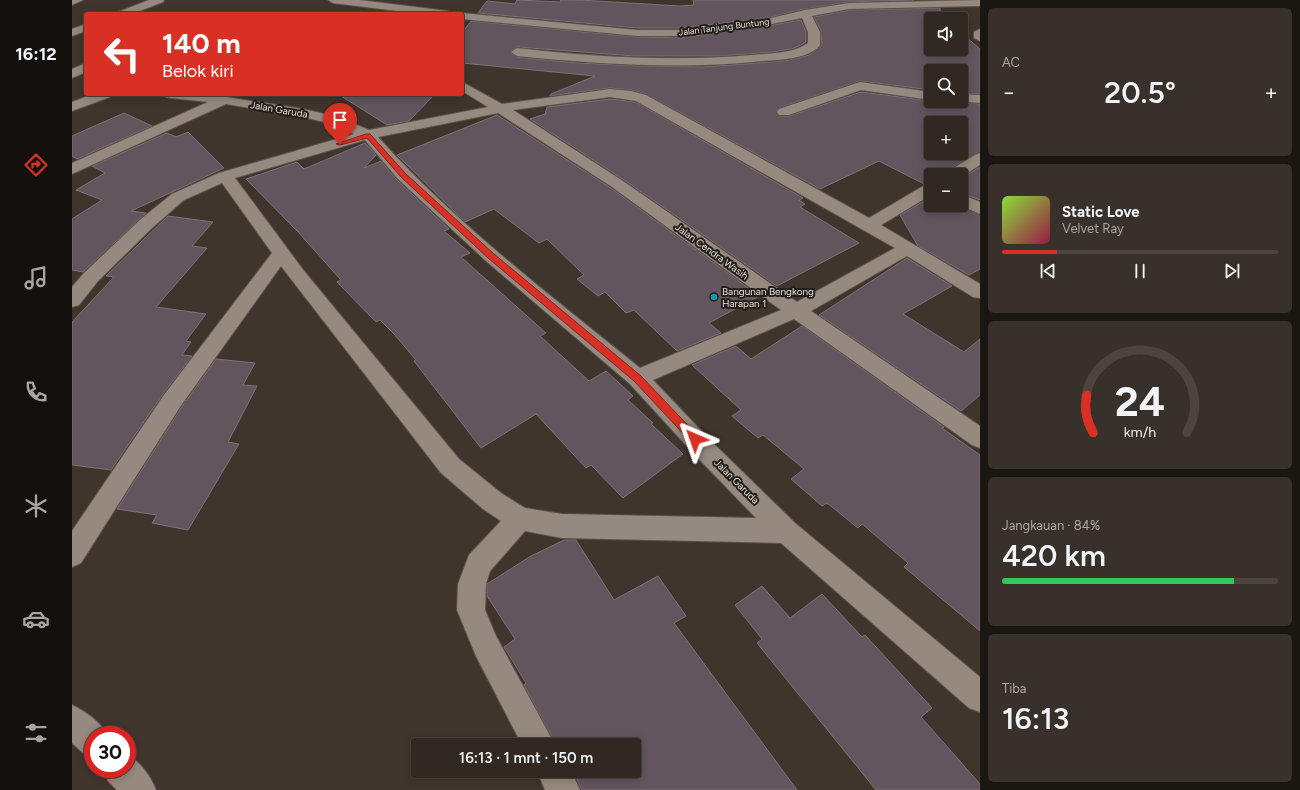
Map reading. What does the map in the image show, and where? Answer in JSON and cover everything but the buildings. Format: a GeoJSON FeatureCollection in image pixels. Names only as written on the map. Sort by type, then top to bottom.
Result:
{"type":"FeatureCollection","features":[{"type":"Feature","properties":{"kind":"street"},"geometry":{"type":"LineString","coordinates":[[72,2],[78,0]]}},
{"type":"Feature","properties":{"kind":"street"},"geometry":{"type":"LineString","coordinates":[[127,12],[158,0]]}},
{"type":"Feature","properties":{"kind":"street"},"geometry":{"type":"LineString","coordinates":[[333,0],[427,12]]}},
{"type":"Feature","properties":{"kind":"street"},"geometry":{"type":"LineString","coordinates":[[416,11],[423,0]]}},
{"type":"Feature","properties":{"kind":"street","name":"Jalan Tanjung Buntung"},"geometry":{"type":"LineString","coordinates":[[464,17],[638,33],[680,33],[767,22],[849,6],[980,3]]}},
{"type":"Feature","properties":{"kind":"street"},"geometry":{"type":"LineString","coordinates":[[517,52],[612,62],[741,60],[770,57],[806,51],[814,45],[816,36],[813,25],[806,14]]}},
{"type":"Feature","properties":{"kind":"street"},"geometry":{"type":"LineString","coordinates":[[72,33],[84,29]]}},
{"type":"Feature","properties":{"kind":"street"},"geometry":{"type":"LineString","coordinates":[[980,32],[980,38]]}},
{"type":"Feature","properties":{"kind":"street"},"geometry":{"type":"LineString","coordinates":[[74,80],[84,69]]}},
{"type":"Feature","properties":{"kind":"street"},"geometry":{"type":"LineString","coordinates":[[784,112],[860,86],[924,95]]}},
{"type":"Feature","properties":{"kind":"street","name":"Jalan Cendra Wasih"},"geometry":{"type":"LineString","coordinates":[[464,87],[501,108],[617,183],[796,311],[980,438]]}},
{"type":"Feature","properties":{"kind":"street"},"geometry":{"type":"LineString","coordinates":[[72,300],[91,277],[147,223],[178,198],[225,176],[368,135],[501,108],[605,93],[631,95],[641,98],[869,225],[980,292]]}},
{"type":"Feature","properties":{"kind":"street"},"geometry":{"type":"LineString","coordinates":[[72,107],[100,96]]}},
{"type":"Feature","properties":{"kind":"street","name":"Jalan Garuda"},"geometry":{"type":"LineString","coordinates":[[189,96],[225,100],[333,120],[368,135],[404,176],[491,256],[638,378],[704,449],[786,531],[980,697]]}},
{"type":"Feature","properties":{"kind":"street"},"geometry":{"type":"LineString","coordinates":[[968,98],[980,99]]}},
{"type":"Feature","properties":{"kind":"street"},"geometry":{"type":"LineString","coordinates":[[72,170],[148,133],[225,100]]}},
{"type":"Feature","properties":{"kind":"street"},"geometry":{"type":"LineString","coordinates":[[964,168],[980,158]]}},
{"type":"Feature","properties":{"kind":"street"},"geometry":{"type":"LineString","coordinates":[[225,176],[281,253],[450,466],[492,502],[520,519],[562,526],[786,531]]}},
{"type":"Feature","properties":{"kind":"street"},"geometry":{"type":"LineString","coordinates":[[869,225],[924,192]]}},
{"type":"Feature","properties":{"kind":"street"},"geometry":{"type":"LineString","coordinates":[[968,203],[980,209]]}},
{"type":"Feature","properties":{"kind":"street"},"geometry":{"type":"LineString","coordinates":[[638,378],[796,311],[908,248]]}},
{"type":"Feature","properties":{"kind":"street"},"geometry":{"type":"LineString","coordinates":[[72,554],[172,401],[281,253]]}},
{"type":"Feature","properties":{"kind":"street"},"geometry":{"type":"LineString","coordinates":[[520,519],[479,564],[472,584],[471,610],[486,646],[535,738]]}},
{"type":"Feature","properties":{"kind":"street"},"geometry":{"type":"LineString","coordinates":[[72,721],[84,732]]}},
{"type":"Feature","properties":{"kind":"street"},"geometry":{"type":"LineString","coordinates":[[128,778],[139,790]]}},
{"type":"Feature","properties":{"kind":"street"},"geometry":{"type":"LineString","coordinates":[[557,778],[563,790]]}},
{"type":"Feature","properties":{"kind":"place","name":"Bangunan Bengkong Harapan 1"},"geometry":{"type":"Point","coordinates":[714,297]}},
{"type":"Feature","properties":{"kind":"route"},"geometry":{"type":"LineString","coordinates":[[340,144],[368,135],[404,176],[491,256],[638,378],[695,439]]}}]}
